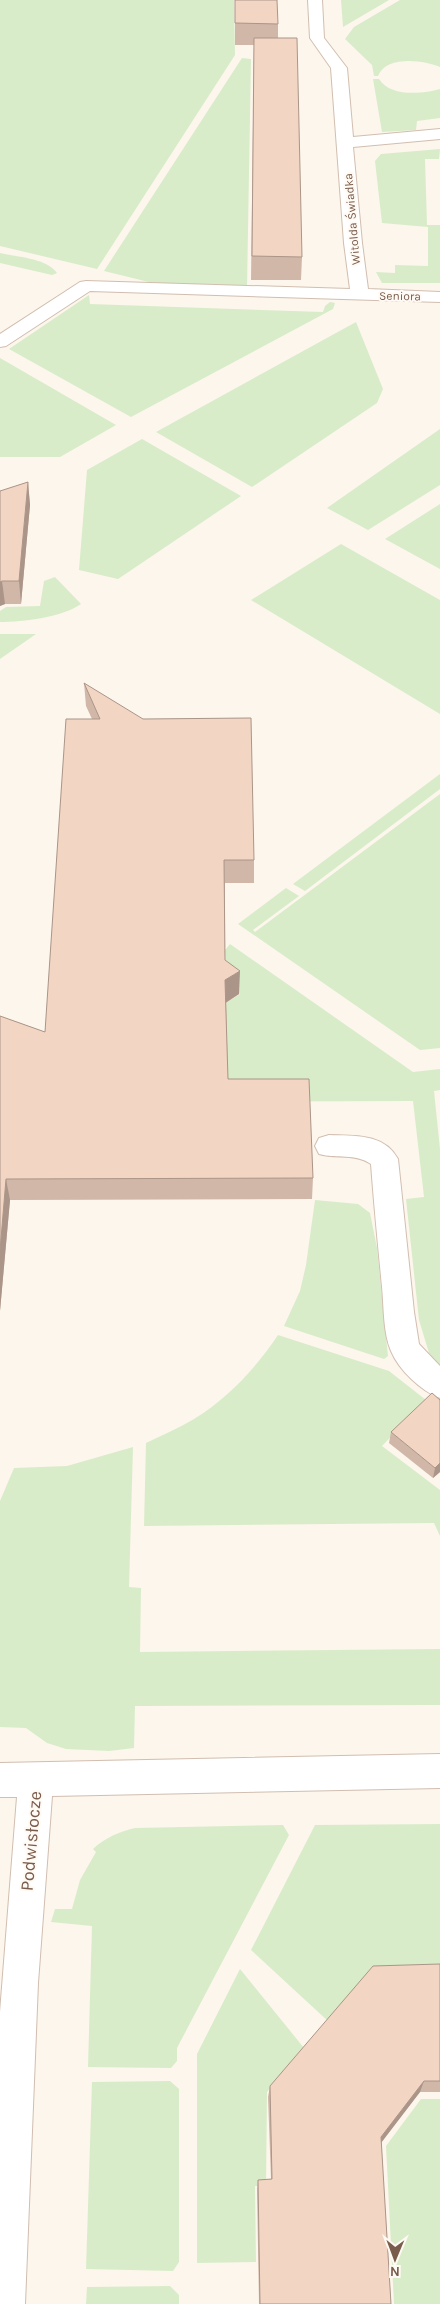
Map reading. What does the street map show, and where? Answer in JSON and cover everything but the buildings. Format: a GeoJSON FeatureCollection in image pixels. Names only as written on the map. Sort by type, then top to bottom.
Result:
{"type":"FeatureCollection","features":[{"type":"Feature","properties":{"kind":"street","name":"Witolda Świadka"},"geometry":{"type":"LineString","coordinates":[[315,0],[317,38],[339,68],[353,243],[360,296]]}},
{"type":"Feature","properties":{"kind":"street"},"geometry":{"type":"LineString","coordinates":[[345,143],[440,134]]}},
{"type":"Feature","properties":{"kind":"street","name":"Seniora"},"geometry":{"type":"LineString","coordinates":[[0,342],[86,286],[440,297]]}},
{"type":"Feature","properties":{"kind":"street"},"geometry":{"type":"LineString","coordinates":[[329,1146],[367,1147],[384,1159],[399,1312],[405,1349],[422,1369],[440,1385]]}},
{"type":"Feature","properties":{"kind":"street","name":"Podwisłocze"},"geometry":{"type":"LineString","coordinates":[[5,2304],[20,1984],[36,1781],[440,1771]]}},
{"type":"Feature","properties":{"kind":"street"},"geometry":{"type":"LineString","coordinates":[[0,1780],[36,1781]]}},
{"type":"Feature","properties":{"kind":"green space"},"geometry":{"type":"Polygon","coordinates":[[[0,0],[234,0],[235,55],[97,269],[0,246],[0,0]]]}},
{"type":"Feature","properties":{"kind":"green space"},"geometry":{"type":"Polygon","coordinates":[[[341,0],[389,0],[343,27],[341,0]]]}},
{"type":"Feature","properties":{"kind":"green space"},"geometry":{"type":"Polygon","coordinates":[[[400,0],[440,0],[440,67],[425,62],[397,62],[382,69],[378,76],[374,76],[372,65],[345,39],[354,27],[400,0]]]}},
{"type":"Feature","properties":{"kind":"green space"},"geometry":{"type":"Polygon","coordinates":[[[242,58],[251,59],[247,288],[161,285],[104,271],[242,58]]]}},
{"type":"Feature","properties":{"kind":"green space"},"geometry":{"type":"Polygon","coordinates":[[[373,79],[379,79],[391,89],[407,93],[440,89],[440,118],[417,121],[416,130],[382,132],[373,79]]]}},
{"type":"Feature","properties":{"kind":"green space"},"geometry":{"type":"Polygon","coordinates":[[[440,149],[439,159],[425,159],[427,225],[440,225],[440,283],[382,283],[376,272],[395,273],[395,265],[428,266],[428,227],[382,223],[375,161],[381,154],[440,149]]]}},
{"type":"Feature","properties":{"kind":"green space"},"geometry":{"type":"Polygon","coordinates":[[[0,253],[39,261],[57,273],[52,275],[0,263],[0,253]]]}},
{"type":"Feature","properties":{"kind":"green space"},"geometry":{"type":"Polygon","coordinates":[[[89,295],[90,304],[323,312],[325,306],[330,302],[335,303],[333,309],[131,417],[9,349],[89,295]]]}},
{"type":"Feature","properties":{"kind":"green space"},"geometry":{"type":"Polygon","coordinates":[[[356,322],[383,389],[377,403],[252,487],[156,432],[356,322]]]}},
{"type":"Feature","properties":{"kind":"green space"},"geometry":{"type":"Polygon","coordinates":[[[0,358],[116,425],[60,457],[0,457],[0,358]]]}},
{"type":"Feature","properties":{"kind":"green space"},"geometry":{"type":"Polygon","coordinates":[[[440,429],[440,485],[368,530],[327,508],[440,429]]]}},
{"type":"Feature","properties":{"kind":"green space"},"geometry":{"type":"Polygon","coordinates":[[[142,439],[241,496],[118,579],[79,570],[87,470],[142,439]]]}},
{"type":"Feature","properties":{"kind":"green space"},"geometry":{"type":"Polygon","coordinates":[[[440,504],[440,569],[385,539],[440,504]]]}},
{"type":"Feature","properties":{"kind":"green space"},"geometry":{"type":"Polygon","coordinates":[[[341,544],[440,600],[440,714],[251,600],[341,544]]]}},
{"type":"Feature","properties":{"kind":"green space"},"geometry":{"type":"Polygon","coordinates":[[[55,577],[81,604],[73,609],[54,615],[31,620],[0,622],[0,611],[6,607],[40,606],[44,581],[55,577]]]}},
{"type":"Feature","properties":{"kind":"green space"},"geometry":{"type":"Polygon","coordinates":[[[0,634],[36,634],[0,659],[0,634]]]}},
{"type":"Feature","properties":{"kind":"green space"},"geometry":{"type":"Polygon","coordinates":[[[440,774],[440,789],[305,891],[293,884],[440,774]]]}},
{"type":"Feature","properties":{"kind":"green space"},"geometry":{"type":"Polygon","coordinates":[[[440,794],[440,1048],[420,1050],[238,924],[286,888],[299,896],[253,930],[255,932],[440,794]]]}},
{"type":"Feature","properties":{"kind":"green space"},"geometry":{"type":"Polygon","coordinates":[[[230,944],[413,1072],[440,1069],[440,1090],[434,1091],[440,1149],[440,1368],[429,1353],[419,1320],[406,1199],[424,1197],[413,1101],[145,1102],[226,1003],[240,994],[226,982],[225,950],[230,944]]]}},
{"type":"Feature","properties":{"kind":"green space"},"geometry":{"type":"Polygon","coordinates":[[[315,1200],[358,1204],[370,1213],[377,1248],[388,1356],[384,1359],[284,1326],[300,1291],[306,1265],[315,1200]]]}},
{"type":"Feature","properties":{"kind":"green space"},"geometry":{"type":"Polygon","coordinates":[[[278,1335],[389,1371],[426,1400],[382,1446],[440,1490],[440,1536],[434,1523],[144,1526],[146,1443],[188,1422],[218,1402],[251,1371],[278,1335]]]}},
{"type":"Feature","properties":{"kind":"green space"},"geometry":{"type":"Polygon","coordinates":[[[133,1447],[129,1587],[141,1588],[140,1652],[440,1649],[440,1705],[135,1706],[134,1748],[109,1751],[66,1749],[47,1743],[26,1728],[0,1727],[0,1501],[14,1468],[67,1466],[133,1447]]]}},
{"type":"Feature","properties":{"kind":"green space"},"geometry":{"type":"Polygon","coordinates":[[[440,1824],[440,1974],[329,2022],[251,1950],[315,1825],[440,1824]]]}},
{"type":"Feature","properties":{"kind":"green space"},"geometry":{"type":"Polygon","coordinates":[[[283,1825],[289,1835],[177,2048],[177,2061],[171,2068],[85,2067],[88,2067],[92,1926],[51,1922],[55,1909],[72,1909],[80,1880],[96,1852],[93,1849],[113,1835],[135,1828],[283,1825]]]}},
{"type":"Feature","properties":{"kind":"green space"},"geometry":{"type":"Polygon","coordinates":[[[240,1969],[304,2048],[267,2092],[266,2186],[255,2186],[256,2262],[197,2263],[197,2054],[240,1969]]]}},
{"type":"Feature","properties":{"kind":"green space"},"geometry":{"type":"Polygon","coordinates":[[[170,2081],[179,2089],[179,2262],[173,2271],[86,2269],[92,2082],[170,2081]]]}},
{"type":"Feature","properties":{"kind":"green space"},"geometry":{"type":"Polygon","coordinates":[[[421,2099],[440,2099],[440,2304],[394,2304],[386,2146],[421,2099]]]}},
{"type":"Feature","properties":{"kind":"green space"},"geometry":{"type":"Polygon","coordinates":[[[170,2286],[179,2295],[179,2304],[86,2304],[87,2287],[170,2286]]]}}]}
